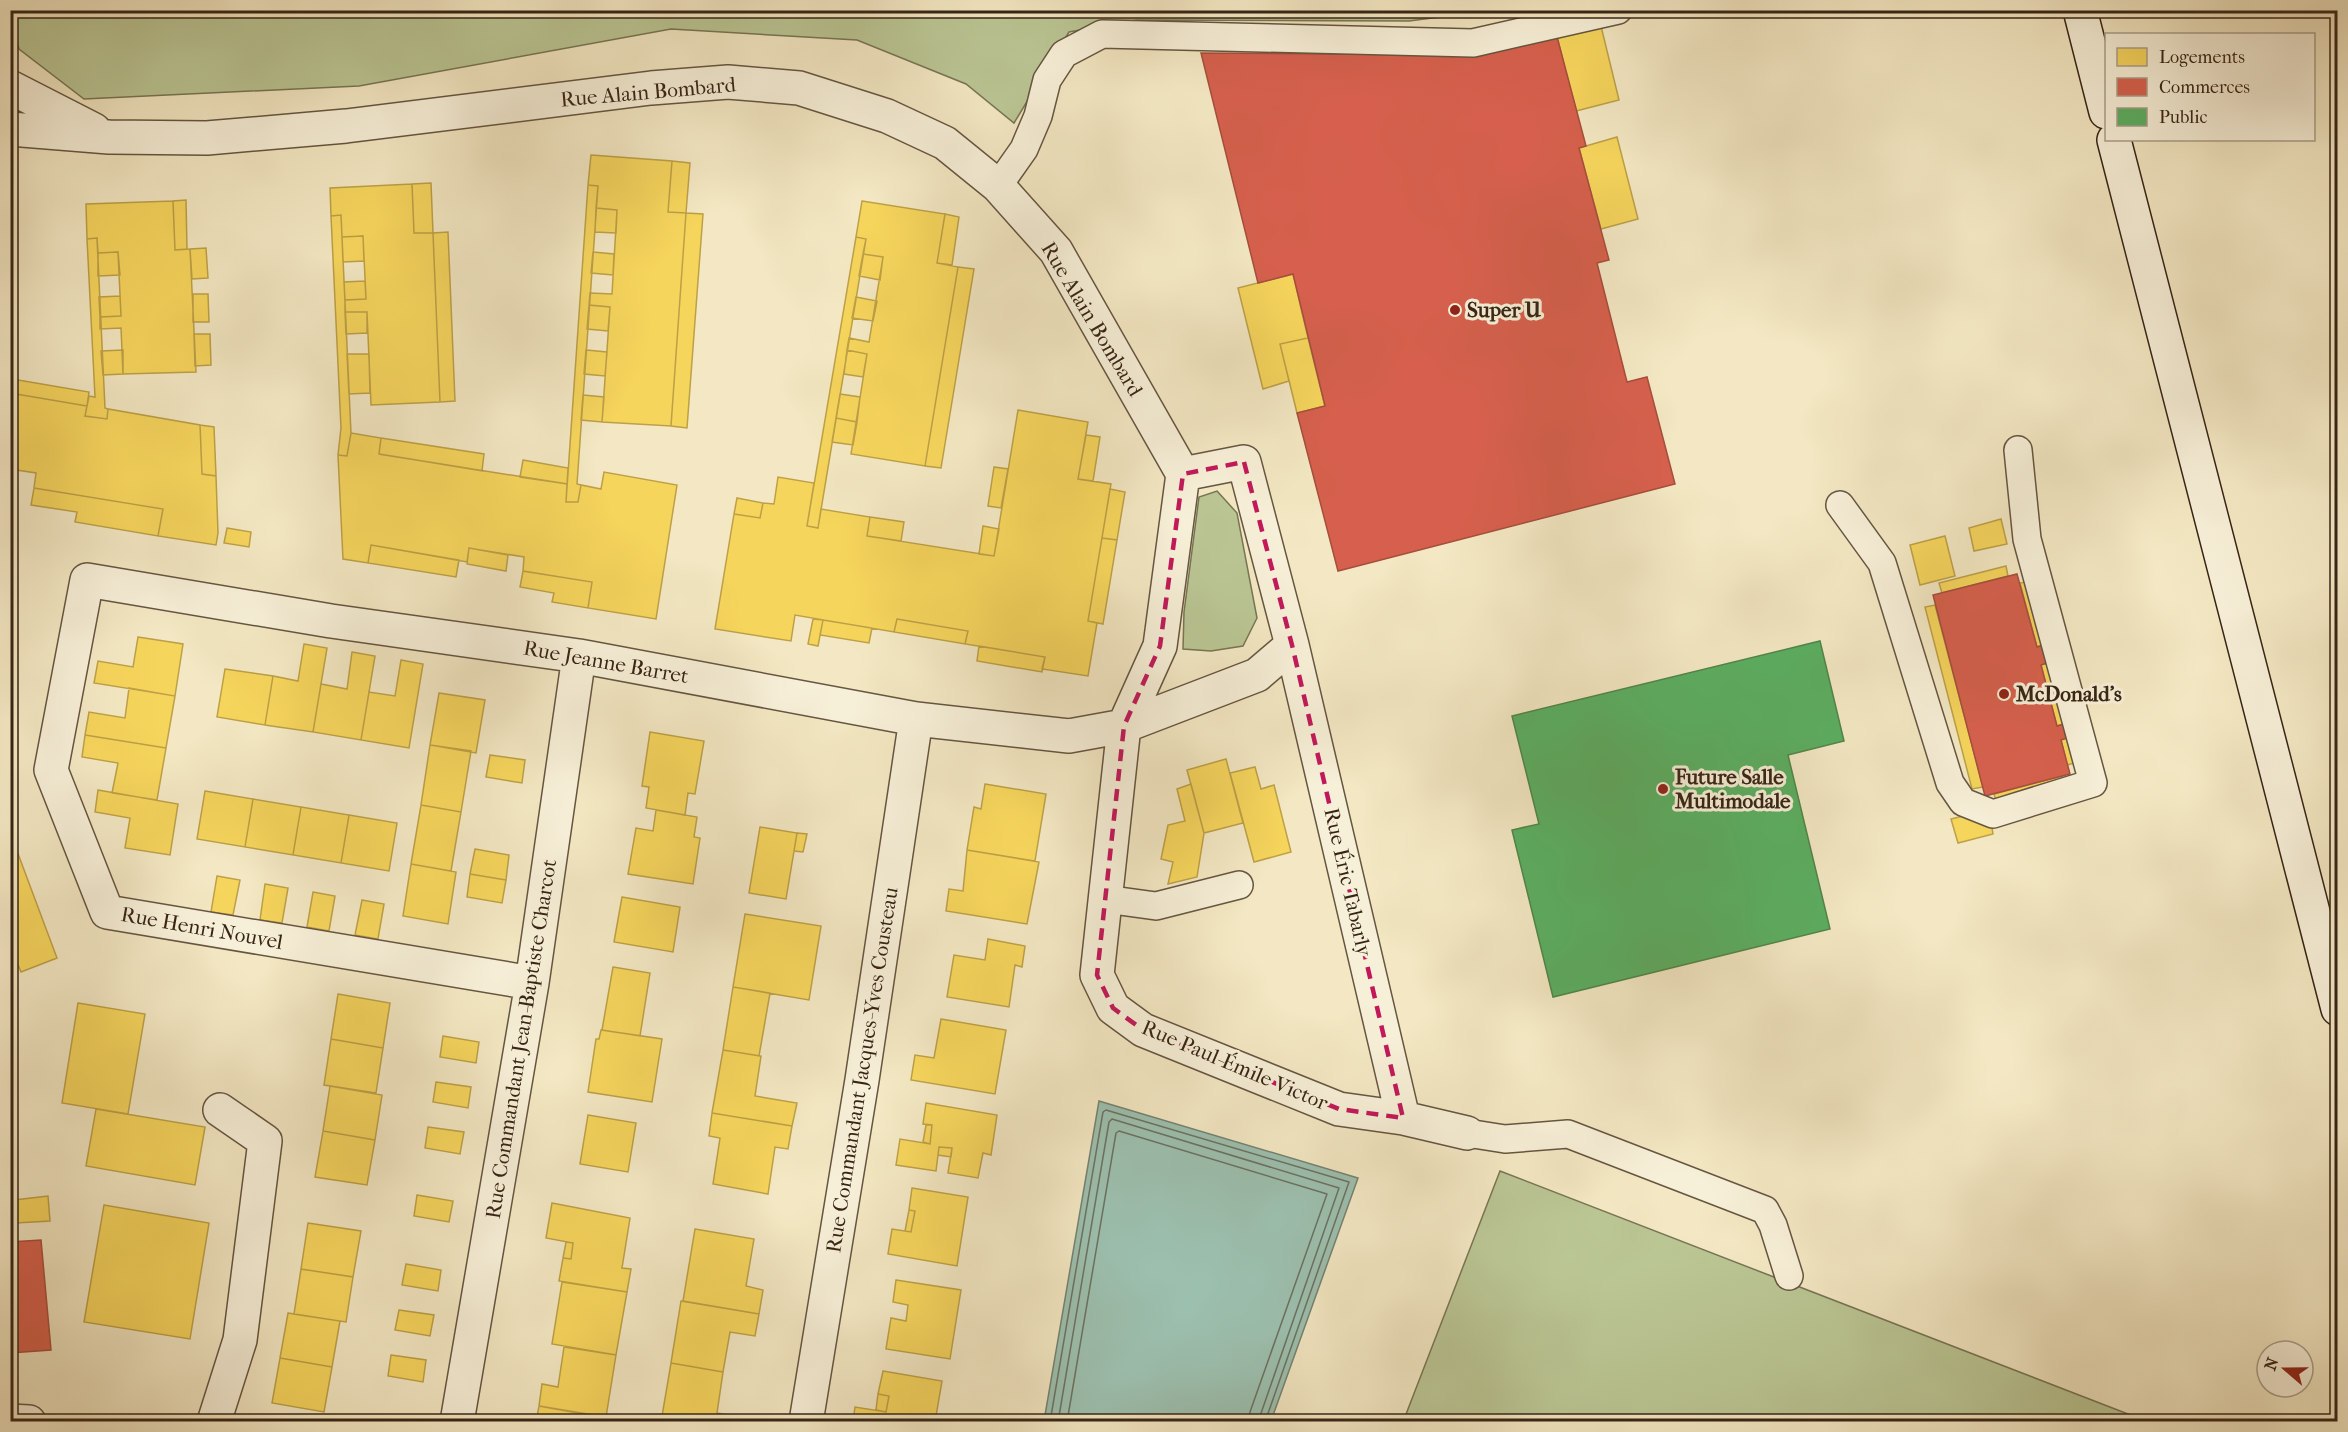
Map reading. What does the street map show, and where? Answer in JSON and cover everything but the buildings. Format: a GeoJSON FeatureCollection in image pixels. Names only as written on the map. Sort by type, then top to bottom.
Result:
{"type":"FeatureCollection","features":[{"type":"Feature","properties":{"kind":"street"},"geometry":{"type":"LineString","coordinates":[[2080,10],[2105,108]]}},
{"type":"Feature","properties":{"kind":"street","name":"Rue Alain Bombard"},"geometry":{"type":"LineString","coordinates":[[10,129],[109,137],[207,138],[335,127],[651,88],[728,82],[799,88],[887,116],[945,143],[998,186],[1056,251],[1183,474]]}},
{"type":"Feature","properties":{"kind":"street","name":"Rue Alain Bombard"},"geometry":{"type":"LineString","coordinates":[[10,87],[109,137]]}},
{"type":"Feature","properties":{"kind":"street"},"geometry":{"type":"LineString","coordinates":[[2114,141],[2337,1009]]}},
{"type":"Feature","properties":{"kind":"street","name":"Rue Éric Tabarly"},"geometry":{"type":"LineString","coordinates":[[1183,474],[1244,462],[1292,645],[1403,1118]]}},
{"type":"Feature","properties":{"kind":"street","name":"Rue Paul-Émile Victor"},"geometry":{"type":"LineString","coordinates":[[1183,474],[1160,646],[1124,726],[1097,975],[1113,1008],[1143,1030],[1339,1109],[1403,1118],[1467,1133]]}},
{"type":"Feature","properties":{"kind":"street","name":"Rue Jeanne Barret"},"geometry":{"type":"LineString","coordinates":[[87,580],[319,619],[579,656],[916,719],[1069,736],[1124,726],[1257,675],[1292,645]]}},
{"type":"Feature","properties":{"kind":"street","name":"Rue Henri Nouvel"},"geometry":{"type":"LineString","coordinates":[[87,580],[51,770],[107,912],[532,982]]}},
{"type":"Feature","properties":{"kind":"street","name":"Rue Commandant Jean-Baptiste Charcot"},"geometry":{"type":"LineString","coordinates":[[457,1422],[532,982],[579,656]]}},
{"type":"Feature","properties":{"kind":"street","name":"Rue Commandant Jacques-Yves Cousteau"},"geometry":{"type":"LineString","coordinates":[[806,1422],[862,1080],[916,719]]}},
{"type":"Feature","properties":{"kind":"street"},"geometry":{"type":"LineString","coordinates":[[214,1422],[240,1340],[265,1141],[220,1110]]}},
{"type":"Feature","properties":{"kind":"street"},"geometry":{"type":"LineString","coordinates":[[10,1421],[29,1422]]}},
{"type":"Feature","properties":{"kind":"lane"},"geometry":{"type":"LineString","coordinates":[[998,186],[1024,149],[1038,116],[1047,80],[1064,54],[1102,34],[1473,43],[1618,10]]}},
{"type":"Feature","properties":{"kind":"lane"},"geometry":{"type":"LineString","coordinates":[[1840,505],[1882,563],[1950,783],[1963,802],[1993,814],[2093,783],[2027,539],[2018,450]]}},
{"type":"Feature","properties":{"kind":"lane"},"geometry":{"type":"LineString","coordinates":[[1105,899],[1156,906],[1239,885]]}},
{"type":"Feature","properties":{"kind":"lane"},"geometry":{"type":"LineString","coordinates":[[1467,1133],[1505,1139],[1568,1134],[1765,1210],[1773,1225],[1789,1276]]}},
{"type":"Feature","properties":{"kind":"highlighted area"},"geometry":{"type":"Polygon","coordinates":[[[1244,462],[1292,645],[1403,1118],[1339,1109],[1143,1030],[1113,1008],[1097,975],[1124,726],[1160,646],[1183,474],[1244,462]]]}},
{"type":"Feature","properties":{"kind":"shaded area"},"geometry":{"type":"Polygon","coordinates":[[[10,11],[1487,11],[1409,21],[1137,20],[1069,32],[1014,123],[966,84],[857,40],[671,29],[359,86],[84,99],[19,49],[10,11]]]}},
{"type":"Feature","properties":{"kind":"shaded area"},"geometry":{"type":"Polygon","coordinates":[[[1217,491],[1237,513],[1257,618],[1243,646],[1211,651],[1183,649],[1184,612],[1199,497],[1217,491]]]}},
{"type":"Feature","properties":{"kind":"shaded area"},"geometry":{"type":"Polygon","coordinates":[[[1500,1171],[2146,1421],[1403,1422],[1500,1171]]]}},
{"type":"Feature","properties":{"kind":"water"},"geometry":{"type":"Polygon","coordinates":[[[1099,1101],[1358,1178],[1271,1421],[1044,1421],[1099,1101]]]}},
{"type":"Feature","properties":{"kind":"place","name":"Super U"},"geometry":{"type":"Point","coordinates":[1455,310]}},
{"type":"Feature","properties":{"kind":"place","name":"McDonald's"},"geometry":{"type":"Point","coordinates":[2004,694]}},
{"type":"Feature","properties":{"kind":"place","name":"Future Salle Multimodale"},"geometry":{"type":"Point","coordinates":[1663,789]}}]}
